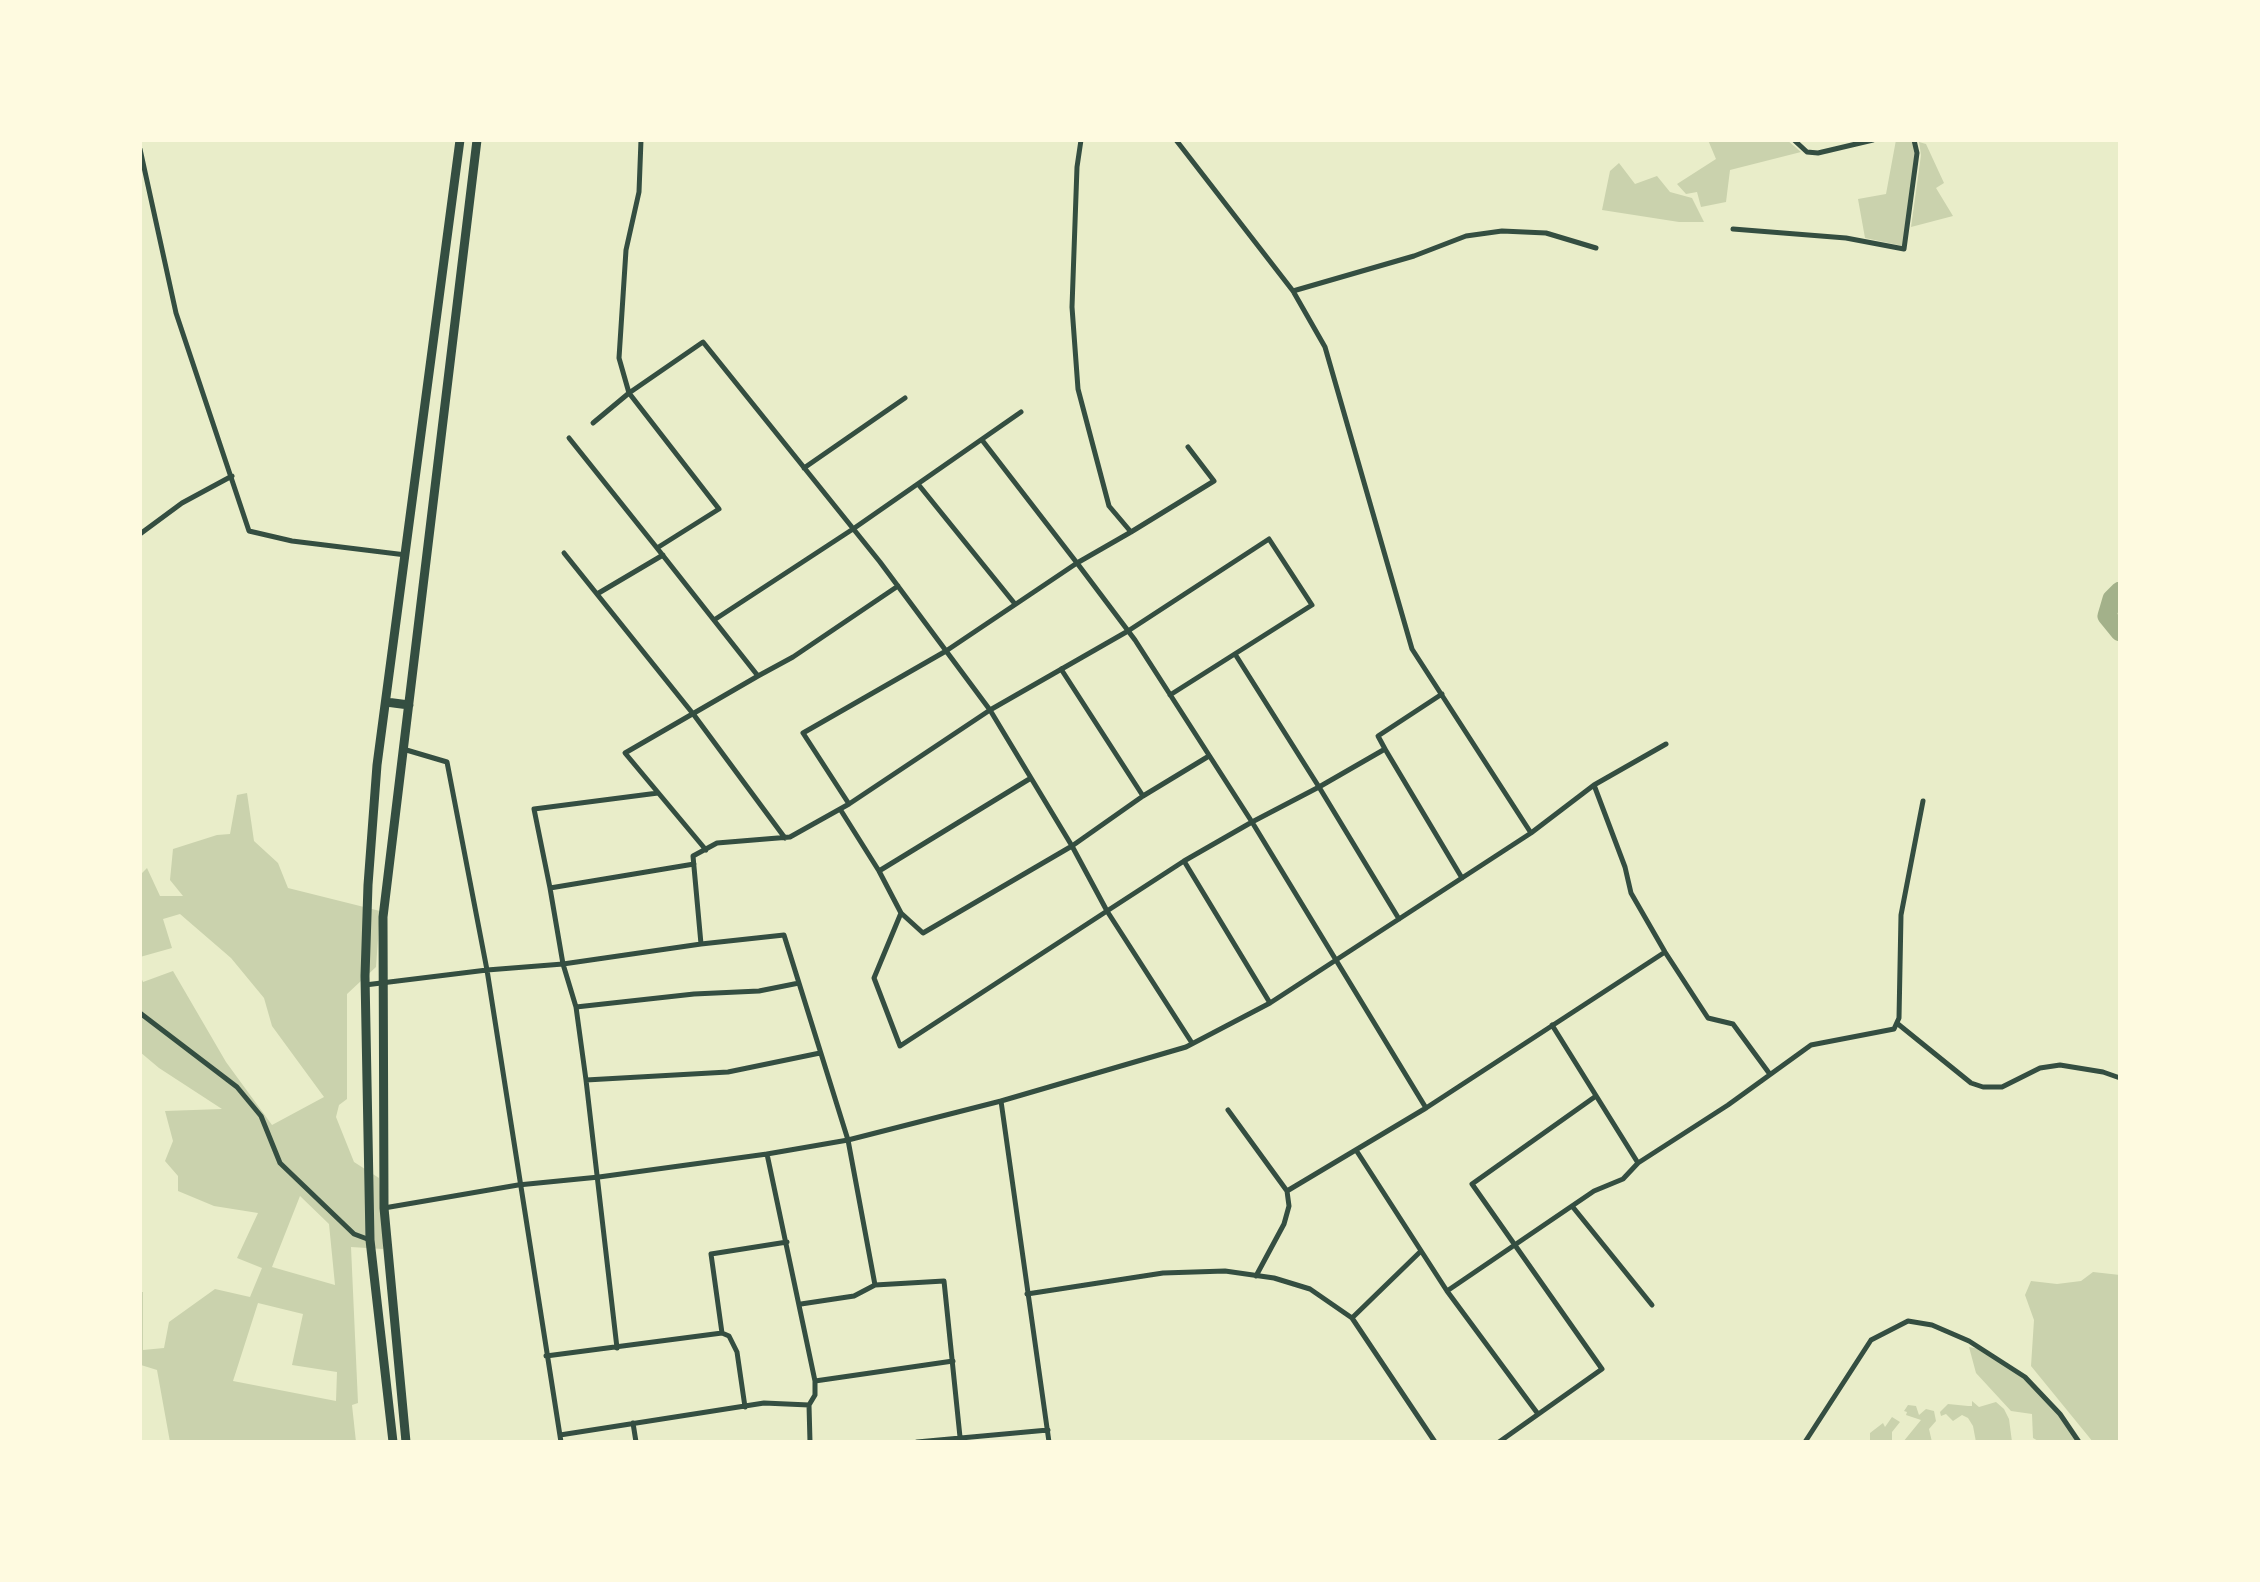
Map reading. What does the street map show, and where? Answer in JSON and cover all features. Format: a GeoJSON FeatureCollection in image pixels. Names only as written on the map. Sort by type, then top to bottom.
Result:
{"type":"FeatureCollection","features":[{"type":"Feature","properties":{"kind":"highway"},"geometry":{"type":"LineString","coordinates":[[393,1442],[370,1240],[365,985],[368,885],[377,765],[460,140]]}},
{"type":"Feature","properties":{"kind":"highway"},"geometry":{"type":"LineString","coordinates":[[406,1442],[384,1208],[383,917],[477,140]]}},
{"type":"Feature","properties":{"kind":"highway"},"geometry":{"type":"LineString","coordinates":[[386,702],[409,705]]}},
{"type":"Feature","properties":{"kind":"street"},"geometry":{"type":"LineString","coordinates":[[641,140],[639,192],[626,250],[620,358],[629,393],[719,509],[657,548]]}},
{"type":"Feature","properties":{"kind":"street"},"geometry":{"type":"LineString","coordinates":[[1081,140],[1077,167],[1072,307],[1078,389],[1109,506],[1131,532]]}},
{"type":"Feature","properties":{"kind":"street"},"geometry":{"type":"LineString","coordinates":[[1176,140],[1293,290],[1325,347],[1412,649],[1531,833]]}},
{"type":"Feature","properties":{"kind":"street"},"geometry":{"type":"LineString","coordinates":[[1794,140],[1807,152],[1818,153],[1873,140]]}},
{"type":"Feature","properties":{"kind":"street"},"geometry":{"type":"LineString","coordinates":[[1733,229],[1846,238],[1904,249],[1917,153],[1914,140]]}},
{"type":"Feature","properties":{"kind":"street"},"geometry":{"type":"LineString","coordinates":[[140,149],[176,313],[249,531],[292,541],[406,555]]}},
{"type":"Feature","properties":{"kind":"street"},"geometry":{"type":"LineString","coordinates":[[1293,290],[1414,256],[1466,236],[1502,231],[1546,233],[1596,248]]}},
{"type":"Feature","properties":{"kind":"street"},"geometry":{"type":"LineString","coordinates":[[593,423],[629,393],[703,342],[898,586],[990,710],[1072,846],[1107,911],[1192,1042]]}},
{"type":"Feature","properties":{"kind":"street"},"geometry":{"type":"LineString","coordinates":[[803,468],[905,398]]}},
{"type":"Feature","properties":{"kind":"street"},"geometry":{"type":"LineString","coordinates":[[713,620],[853,529],[1021,412]]}},
{"type":"Feature","properties":{"kind":"street"},"geometry":{"type":"LineString","coordinates":[[569,438],[758,676]]}},
{"type":"Feature","properties":{"kind":"street"},"geometry":{"type":"LineString","coordinates":[[982,440],[1128,631],[1252,822],[1426,1108]]}},
{"type":"Feature","properties":{"kind":"street"},"geometry":{"type":"LineString","coordinates":[[849,804],[803,733],[946,651],[1077,563],[1214,481],[1188,447]]}},
{"type":"Feature","properties":{"kind":"street"},"geometry":{"type":"LineString","coordinates":[[140,534],[182,503],[232,476]]}},
{"type":"Feature","properties":{"kind":"street"},"geometry":{"type":"LineString","coordinates":[[918,484],[1016,604]]}},
{"type":"Feature","properties":{"kind":"street"},"geometry":{"type":"LineString","coordinates":[[701,944],[693,856],[717,843],[785,838],[840,809],[990,710],[1128,631],[1269,540],[1312,605],[1170,695]]}},
{"type":"Feature","properties":{"kind":"street"},"geometry":{"type":"LineString","coordinates":[[564,553],[694,715],[785,838]]}},
{"type":"Feature","properties":{"kind":"street"},"geometry":{"type":"LineString","coordinates":[[597,594],[663,555]]}},
{"type":"Feature","properties":{"kind":"street"},"geometry":{"type":"LineString","coordinates":[[706,850],[625,753],[793,657],[898,586]]}},
{"type":"Feature","properties":{"kind":"street"},"geometry":{"type":"LineString","coordinates":[[1235,654],[1399,919]]}},
{"type":"Feature","properties":{"kind":"street"},"geometry":{"type":"LineString","coordinates":[[1061,669],[1143,796]]}},
{"type":"Feature","properties":{"kind":"street"},"geometry":{"type":"LineString","coordinates":[[1442,694],[1378,736],[1462,878]]}},
{"type":"Feature","properties":{"kind":"street"},"geometry":{"type":"LineString","coordinates":[[384,1208],[848,1140],[1000,1101],[1186,1047],[1270,1003],[1531,833],[1594,785],[1667,744]]}},
{"type":"Feature","properties":{"kind":"street"},"geometry":{"type":"LineString","coordinates":[[901,913],[874,978],[900,1046],[1184,861],[1385,748]]}},
{"type":"Feature","properties":{"kind":"street"},"geometry":{"type":"LineString","coordinates":[[403,749],[447,762],[487,970],[523,1186],[545,1356],[561,1442]]}},
{"type":"Feature","properties":{"kind":"street"},"geometry":{"type":"LineString","coordinates":[[840,809],[879,871],[901,913],[923,933],[1072,846],[1143,796],[1209,756]]}},
{"type":"Feature","properties":{"kind":"street"},"geometry":{"type":"LineString","coordinates":[[879,871],[1031,778]]}},
{"type":"Feature","properties":{"kind":"street"},"geometry":{"type":"LineString","coordinates":[[1594,785],[1625,867],[1630,893],[1665,952],[1708,1018],[1733,1024],[1769,1073]]}},
{"type":"Feature","properties":{"kind":"street"},"geometry":{"type":"LineString","coordinates":[[617,1348],[599,1177],[576,1007],[563,964],[534,810],[658,793]]}},
{"type":"Feature","properties":{"kind":"street"},"geometry":{"type":"LineString","coordinates":[[1898,1024],[1901,915],[1923,801]]}},
{"type":"Feature","properties":{"kind":"street"},"geometry":{"type":"LineString","coordinates":[[1184,861],[1270,1003]]}},
{"type":"Feature","properties":{"kind":"street"},"geometry":{"type":"LineString","coordinates":[[550,888],[694,864]]}},
{"type":"Feature","properties":{"kind":"street"},"geometry":{"type":"LineString","coordinates":[[365,985],[563,964],[784,935],[848,1140],[875,1284]]}},
{"type":"Feature","properties":{"kind":"street"},"geometry":{"type":"LineString","coordinates":[[1287,1191],[1426,1108],[1665,952]]}},
{"type":"Feature","properties":{"kind":"street"},"geometry":{"type":"LineString","coordinates":[[576,1007],[759,991],[799,983]]}},
{"type":"Feature","properties":{"kind":"street"},"geometry":{"type":"LineString","coordinates":[[140,1013],[237,1087],[261,1116],[280,1163],[354,1234],[370,1240]]}},
{"type":"Feature","properties":{"kind":"street"},"geometry":{"type":"LineString","coordinates":[[1447,1291],[1594,1191],[1623,1179],[1638,1163],[1728,1105],[1811,1045],[1883,1034],[1898,1024]]}},
{"type":"Feature","properties":{"kind":"street"},"geometry":{"type":"LineString","coordinates":[[1898,1024],[1971,1083],[1983,1087],[2002,1087],[2040,1068],[2060,1065],[2103,1072],[2120,1078]]}},
{"type":"Feature","properties":{"kind":"street"},"geometry":{"type":"LineString","coordinates":[[1552,1025],[1638,1163]]}},
{"type":"Feature","properties":{"kind":"street"},"geometry":{"type":"LineString","coordinates":[[586,1080],[727,1072],[820,1053]]}},
{"type":"Feature","properties":{"kind":"street"},"geometry":{"type":"LineString","coordinates":[[1499,1442],[1602,1369],[1513,1247],[1472,1184],[1596,1096]]}},
{"type":"Feature","properties":{"kind":"street"},"geometry":{"type":"LineString","coordinates":[[1000,1101],[1049,1442]]}},
{"type":"Feature","properties":{"kind":"street"},"geometry":{"type":"LineString","coordinates":[[1228,1110],[1287,1191],[1289,1206],[1284,1224],[1256,1276]]}},
{"type":"Feature","properties":{"kind":"street"},"geometry":{"type":"LineString","coordinates":[[1356,1150],[1447,1291],[1538,1414]]}},
{"type":"Feature","properties":{"kind":"street"},"geometry":{"type":"LineString","coordinates":[[767,1153],[801,1304],[815,1381],[815,1395],[809,1405],[810,1442]]}},
{"type":"Feature","properties":{"kind":"street"},"geometry":{"type":"LineString","coordinates":[[1572,1206],[1622,1264],[1652,1305]]}},
{"type":"Feature","properties":{"kind":"street"},"geometry":{"type":"LineString","coordinates":[[722,1333],[711,1255],[787,1242]]}},
{"type":"Feature","properties":{"kind":"street"},"geometry":{"type":"LineString","coordinates":[[1352,1318],[1421,1251]]}},
{"type":"Feature","properties":{"kind":"street"},"geometry":{"type":"LineString","coordinates":[[1027,1294],[1163,1273],[1225,1271],[1310,1289],[1352,1318],[1435,1442]]}},
{"type":"Feature","properties":{"kind":"street"},"geometry":{"type":"LineString","coordinates":[[801,1304],[854,1296],[875,1284],[944,1281],[960,1437]]}},
{"type":"Feature","properties":{"kind":"street"},"geometry":{"type":"LineString","coordinates":[[1805,1442],[1871,1340],[1908,1321],[1932,1325],[1969,1341],[2025,1377],[2060,1414],[2079,1442]]}},
{"type":"Feature","properties":{"kind":"street"},"geometry":{"type":"LineString","coordinates":[[545,1356],[722,1333],[729,1336],[737,1352],[745,1407]]}},
{"type":"Feature","properties":{"kind":"street"},"geometry":{"type":"LineString","coordinates":[[815,1381],[953,1361]]}},
{"type":"Feature","properties":{"kind":"street"},"geometry":{"type":"LineString","coordinates":[[560,1435],[764,1403],[809,1405]]}},
{"type":"Feature","properties":{"kind":"street"},"geometry":{"type":"LineString","coordinates":[[633,1423],[636,1442]]}},
{"type":"Feature","properties":{"kind":"street"},"geometry":{"type":"LineString","coordinates":[[917,1442],[1048,1430]]}},
{"type":"Feature","properties":{"kind":"green space"},"geometry":{"type":"Polygon","coordinates":[[[1708,140],[1787,140],[1801,152],[1730,170],[1726,202],[1701,207],[1697,192],[1686,194],[1677,184],[1716,159],[1708,140]]]}},
{"type":"Feature","properties":{"kind":"green space"},"geometry":{"type":"Polygon","coordinates":[[[1896,140],[1912,140],[1916,153],[1903,246],[1865,238],[1858,199],[1886,194],[1896,140]]]}},
{"type":"Feature","properties":{"kind":"green space"},"geometry":{"type":"Polygon","coordinates":[[[1919,142],[1926,144],[1944,183],[1936,188],[1953,216],[1911,227],[1921,155],[1919,142]]]}},
{"type":"Feature","properties":{"kind":"green space"},"geometry":{"type":"Polygon","coordinates":[[[1619,163],[1635,184],[1657,176],[1670,192],[1692,198],[1704,222],[1679,222],[1602,210],[1610,171],[1619,163]]]}},
{"type":"Feature","properties":{"kind":"green space"},"geometry":{"type":"Polygon","coordinates":[[[247,793],[254,841],[278,863],[288,888],[380,911],[376,967],[347,994],[347,1099],[339,1105],[336,1117],[354,1162],[379,1178],[383,1233],[383,1249],[351,1247],[358,1403],[352,1405],[356,1442],[170,1442],[157,1370],[141,1365],[140,1292],[143,1292],[143,1350],[164,1348],[169,1322],[215,1289],[250,1297],[262,1268],[237,1258],[258,1213],[214,1206],[178,1191],[178,1176],[165,1161],[173,1141],[165,1111],[222,1109],[159,1068],[140,1052],[140,975],[143,982],[173,971],[226,1062],[272,1125],[324,1097],[272,1026],[264,998],[231,958],[180,914],[163,919],[172,948],[140,957],[140,875],[147,868],[160,896],[183,896],[170,880],[173,849],[217,835],[230,834],[237,795],[247,793]],[[300,1196],[272,1267],[335,1285],[329,1224],[300,1196]],[[258,1303],[233,1381],[336,1401],[337,1372],[292,1365],[303,1314],[258,1303]]]}},
{"type":"Feature","properties":{"kind":"green space"},"geometry":{"type":"Polygon","coordinates":[[[2093,1272],[2120,1275],[2120,1442],[2093,1442],[2031,1366],[2034,1320],[2025,1295],[2031,1281],[2057,1284],[2081,1281],[2093,1272]]]}},
{"type":"Feature","properties":{"kind":"green space"},"geometry":{"type":"Polygon","coordinates":[[[1969,1347],[1980,1349],[2024,1378],[2063,1418],[2077,1442],[2040,1442],[2033,1438],[2032,1414],[2011,1411],[1976,1373],[1969,1347]]]}},
{"type":"Feature","properties":{"kind":"green space"},"geometry":{"type":"Polygon","coordinates":[[[1972,1401],[1979,1407],[1996,1402],[2004,1409],[2009,1419],[2012,1442],[1976,1442],[1973,1426],[1968,1418],[1962,1415],[1953,1421],[1946,1414],[1941,1416],[1940,1412],[1948,1404],[1972,1406],[1972,1401]]]}},
{"type":"Feature","properties":{"kind":"green space"},"geometry":{"type":"Polygon","coordinates":[[[1908,1405],[1916,1406],[1919,1415],[1926,1409],[1934,1411],[1936,1421],[1929,1429],[1932,1442],[1903,1442],[1921,1420],[1906,1415],[1907,1412],[1904,1411],[1908,1405]]]}},
{"type":"Feature","properties":{"kind":"green space"},"geometry":{"type":"Polygon","coordinates":[[[1892,1417],[1900,1422],[1892,1432],[1892,1442],[1870,1442],[1870,1433],[1883,1423],[1885,1427],[1892,1417]]]}},
{"type":"Feature","properties":{"kind":"waterway"},"geometry":{"type":"LineString","coordinates":[[2120,591],[2112,599],[2107,616],[2120,632]]}}]}
